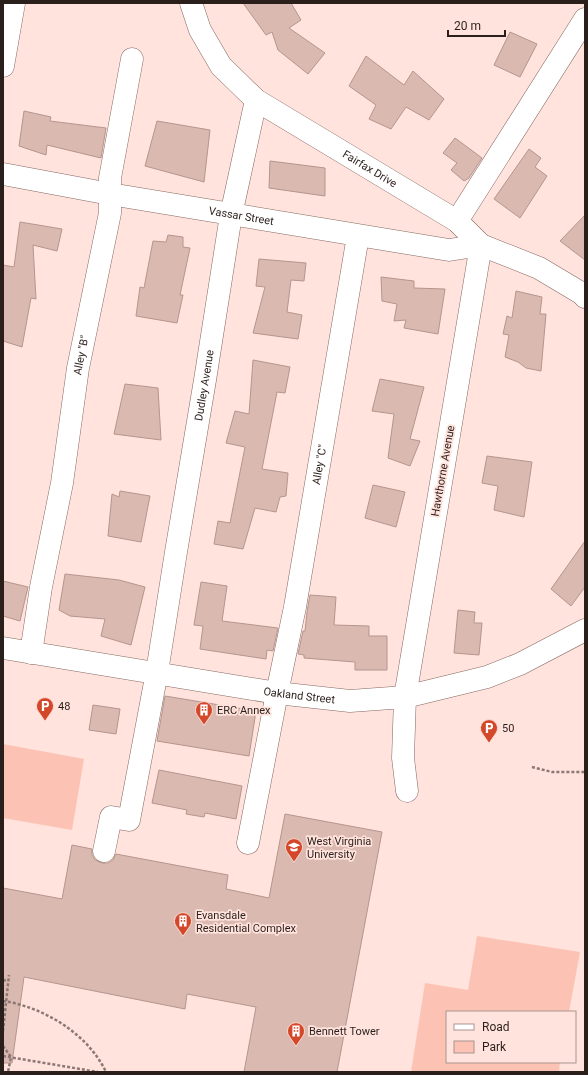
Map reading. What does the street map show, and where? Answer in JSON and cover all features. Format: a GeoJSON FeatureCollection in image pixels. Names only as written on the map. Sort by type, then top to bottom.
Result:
{"type":"FeatureCollection","features":[{"type":"Feature","properties":{"kind":"street"},"geometry":{"type":"LineString","coordinates":[[3,66],[14,3]]}},
{"type":"Feature","properties":{"kind":"street","name":"Fairfax Drive"},"geometry":{"type":"LineString","coordinates":[[191,3],[200,30],[221,66],[256,100],[457,221],[481,245],[539,268],[581,293],[585,297]]}},
{"type":"Feature","properties":{"kind":"street"},"geometry":{"type":"LineString","coordinates":[[457,221],[585,19]]}},
{"type":"Feature","properties":{"kind":"street","name":"Alley \"B\""},"geometry":{"type":"LineString","coordinates":[[31,653],[41,588],[62,483],[78,368],[110,213],[110,178],[132,59]]}},
{"type":"Feature","properties":{"kind":"street","name":"Dudley Avenue"},"geometry":{"type":"LineString","coordinates":[[104,852],[111,817],[129,820],[157,672],[232,215],[256,100]]}},
{"type":"Feature","properties":{"kind":"street","name":"Vassar Street"},"geometry":{"type":"LineString","coordinates":[[3,174],[232,215],[449,250],[481,245]]}},
{"type":"Feature","properties":{"kind":"street","name":"Alley \"C\""},"geometry":{"type":"LineString","coordinates":[[248,843],[277,692],[297,599],[358,236]]}},
{"type":"Feature","properties":{"kind":"street","name":"Hawthorne Avenue"},"geometry":{"type":"LineString","coordinates":[[407,791],[404,758],[405,697],[481,245]]}},
{"type":"Feature","properties":{"kind":"street","name":"Oakland Street"},"geometry":{"type":"LineString","coordinates":[[3,648],[277,692],[350,701],[405,697],[487,677],[520,664],[585,630]]}},
{"type":"Feature","properties":{"kind":"path"},"geometry":{"type":"LineString","coordinates":[[532,767],[552,772],[585,772]]}},
{"type":"Feature","properties":{"kind":"path"},"geometry":{"type":"LineString","coordinates":[[3,1031],[4,1001],[9,975]]}},
{"type":"Feature","properties":{"kind":"path"},"geometry":{"type":"LineString","coordinates":[[3,980],[8,981]]}},
{"type":"Feature","properties":{"kind":"path"},"geometry":{"type":"LineString","coordinates":[[4,1001],[57,1020],[82,1039],[93,1051],[106,1072]]}},
{"type":"Feature","properties":{"kind":"path"},"geometry":{"type":"LineString","coordinates":[[3,1046],[11,1057],[8,1072]]}},
{"type":"Feature","properties":{"kind":"path"},"geometry":{"type":"LineString","coordinates":[[3,1056],[98,1072]]}},
{"type":"Feature","properties":{"kind":"green space"},"geometry":{"type":"Polygon","coordinates":[[[3,744],[84,759],[72,830],[3,818],[3,744]]]}},
{"type":"Feature","properties":{"kind":"green space"},"geometry":{"type":"Polygon","coordinates":[[[477,936],[580,952],[569,1011],[446,1011],[446,1063],[560,1063],[559,1072],[411,1072],[425,983],[468,990],[477,936]]]}},
{"type":"Feature","properties":{"kind":"building"},"geometry":{"type":"Polygon","coordinates":[[[243,3],[291,3],[301,20],[289,28],[325,53],[308,74],[278,50],[272,32],[266,35],[243,3]]]}},
{"type":"Feature","properties":{"kind":"building"},"geometry":{"type":"Polygon","coordinates":[[[510,32],[537,44],[520,77],[494,65],[510,32]]]}},
{"type":"Feature","properties":{"kind":"building"},"geometry":{"type":"Polygon","coordinates":[[[366,56],[404,85],[413,71],[444,99],[429,120],[406,107],[391,129],[369,119],[376,105],[349,86],[366,56]]]}},
{"type":"Feature","properties":{"kind":"building"},"geometry":{"type":"Polygon","coordinates":[[[24,111],[51,117],[50,121],[106,128],[101,158],[47,145],[46,155],[19,146],[24,111]]]}},
{"type":"Feature","properties":{"kind":"building"},"geometry":{"type":"Polygon","coordinates":[[[157,121],[210,130],[204,182],[145,166],[157,121]]]}},
{"type":"Feature","properties":{"kind":"building"},"geometry":{"type":"Polygon","coordinates":[[[455,138],[482,158],[469,178],[464,181],[451,170],[457,163],[443,153],[455,138]]]}},
{"type":"Feature","properties":{"kind":"building"},"geometry":{"type":"Polygon","coordinates":[[[529,149],[541,158],[535,167],[547,176],[520,218],[494,199],[529,149]]]}},
{"type":"Feature","properties":{"kind":"building"},"geometry":{"type":"Polygon","coordinates":[[[270,161],[325,168],[325,196],[269,188],[270,161]]]}},
{"type":"Feature","properties":{"kind":"building"},"geometry":{"type":"Polygon","coordinates":[[[585,215],[585,260],[560,241],[585,215]]]}},
{"type":"Feature","properties":{"kind":"building"},"geometry":{"type":"Polygon","coordinates":[[[20,222],[62,229],[57,251],[33,245],[36,299],[31,298],[22,347],[3,341],[3,265],[14,267],[20,222]]]}},
{"type":"Feature","properties":{"kind":"building"},"geometry":{"type":"Polygon","coordinates":[[[168,235],[183,237],[183,247],[190,248],[180,295],[183,295],[177,323],[136,316],[140,287],[144,288],[153,241],[166,242],[168,235]]]}},
{"type":"Feature","properties":{"kind":"building"},"geometry":{"type":"Polygon","coordinates":[[[259,259],[306,263],[304,281],[291,280],[287,312],[302,315],[298,339],[253,333],[265,287],[256,286],[259,259]]]}},
{"type":"Feature","properties":{"kind":"building"},"geometry":{"type":"Polygon","coordinates":[[[381,277],[414,281],[414,288],[445,289],[438,334],[404,328],[406,320],[394,321],[397,304],[382,301],[381,277]]]}},
{"type":"Feature","properties":{"kind":"building"},"geometry":{"type":"Polygon","coordinates":[[[516,291],[542,297],[540,314],[546,314],[541,371],[526,368],[518,362],[505,357],[509,335],[503,334],[507,316],[512,318],[516,291]]]}},
{"type":"Feature","properties":{"kind":"building"},"geometry":{"type":"Polygon","coordinates":[[[253,360],[290,367],[285,393],[277,392],[262,469],[288,473],[286,496],[280,497],[276,512],[255,508],[243,549],[214,544],[218,521],[230,523],[245,447],[226,443],[235,411],[249,414],[253,360]]]}},
{"type":"Feature","properties":{"kind":"building"},"geometry":{"type":"Polygon","coordinates":[[[380,379],[424,387],[410,439],[420,441],[410,466],[388,458],[394,414],[372,411],[380,379]]]}},
{"type":"Feature","properties":{"kind":"building"},"geometry":{"type":"Polygon","coordinates":[[[125,384],[158,388],[161,440],[114,434],[125,384]]]}},
{"type":"Feature","properties":{"kind":"building"},"geometry":{"type":"Polygon","coordinates":[[[487,456],[532,462],[524,517],[494,510],[498,486],[482,483],[487,456]]]}},
{"type":"Feature","properties":{"kind":"building"},"geometry":{"type":"Polygon","coordinates":[[[373,485],[405,492],[396,527],[365,518],[373,485]]]}},
{"type":"Feature","properties":{"kind":"building"},"geometry":{"type":"Polygon","coordinates":[[[120,491],[150,496],[141,542],[108,536],[112,494],[119,497],[120,491]]]}},
{"type":"Feature","properties":{"kind":"building"},"geometry":{"type":"Polygon","coordinates":[[[585,541],[585,587],[571,606],[551,589],[585,541]]]}},
{"type":"Feature","properties":{"kind":"building"},"geometry":{"type":"Polygon","coordinates":[[[65,574],[119,580],[145,587],[131,645],[101,636],[105,619],[70,616],[59,610],[65,574]]]}},
{"type":"Feature","properties":{"kind":"building"},"geometry":{"type":"Polygon","coordinates":[[[3,581],[28,587],[20,621],[3,616],[3,581]]]}},
{"type":"Feature","properties":{"kind":"building"},"geometry":{"type":"Polygon","coordinates":[[[201,582],[227,586],[222,621],[278,628],[273,651],[267,650],[266,659],[200,649],[203,626],[194,625],[201,582]]]}},
{"type":"Feature","properties":{"kind":"building"},"geometry":{"type":"Polygon","coordinates":[[[310,595],[336,597],[334,625],[369,626],[369,636],[387,636],[387,670],[355,670],[355,662],[304,658],[304,655],[298,654],[303,631],[305,631],[310,595]]]}},
{"type":"Feature","properties":{"kind":"building"},"geometry":{"type":"Polygon","coordinates":[[[458,610],[475,612],[474,623],[482,623],[479,655],[454,653],[458,610]]]}},
{"type":"Feature","properties":{"kind":"building","name":"ERC Annex"},"geometry":{"type":"Polygon","coordinates":[[[165,696],[256,711],[249,756],[157,741],[165,696]]]}},
{"type":"Feature","properties":{"kind":"building"},"geometry":{"type":"Polygon","coordinates":[[[93,705],[120,709],[116,734],[89,730],[93,705]]]}},
{"type":"Feature","properties":{"kind":"building"},"geometry":{"type":"Polygon","coordinates":[[[159,770],[242,786],[236,819],[205,813],[204,817],[186,814],[187,810],[152,803],[159,770]]]}},
{"type":"Feature","properties":{"kind":"building","name":"Evansdale Residential Complex"},"geometry":{"type":"Polygon","coordinates":[[[285,814],[382,832],[337,1072],[244,1072],[256,1007],[187,994],[185,1009],[24,977],[12,1063],[3,1063],[3,888],[62,899],[72,845],[92,849],[92,855],[95,860],[102,863],[108,863],[113,860],[116,854],[228,875],[226,889],[269,898],[285,814]]]}},
{"type":"Feature","properties":{"kind":"place","name":"48"},"geometry":{"type":"Point","coordinates":[45,721]}},
{"type":"Feature","properties":{"kind":"place","name":"ERC Annex"},"geometry":{"type":"Point","coordinates":[204,725]}},
{"type":"Feature","properties":{"kind":"place","name":"50"},"geometry":{"type":"Point","coordinates":[489,743]}},
{"type":"Feature","properties":{"kind":"place","name":"West Virginia University"},"geometry":{"type":"Point","coordinates":[294,862]}},
{"type":"Feature","properties":{"kind":"place","name":"Evansdale Residential Complex"},"geometry":{"type":"Point","coordinates":[183,936]}},
{"type":"Feature","properties":{"kind":"place","name":"Bennett Tower"},"geometry":{"type":"Point","coordinates":[296,1046]}}]}
